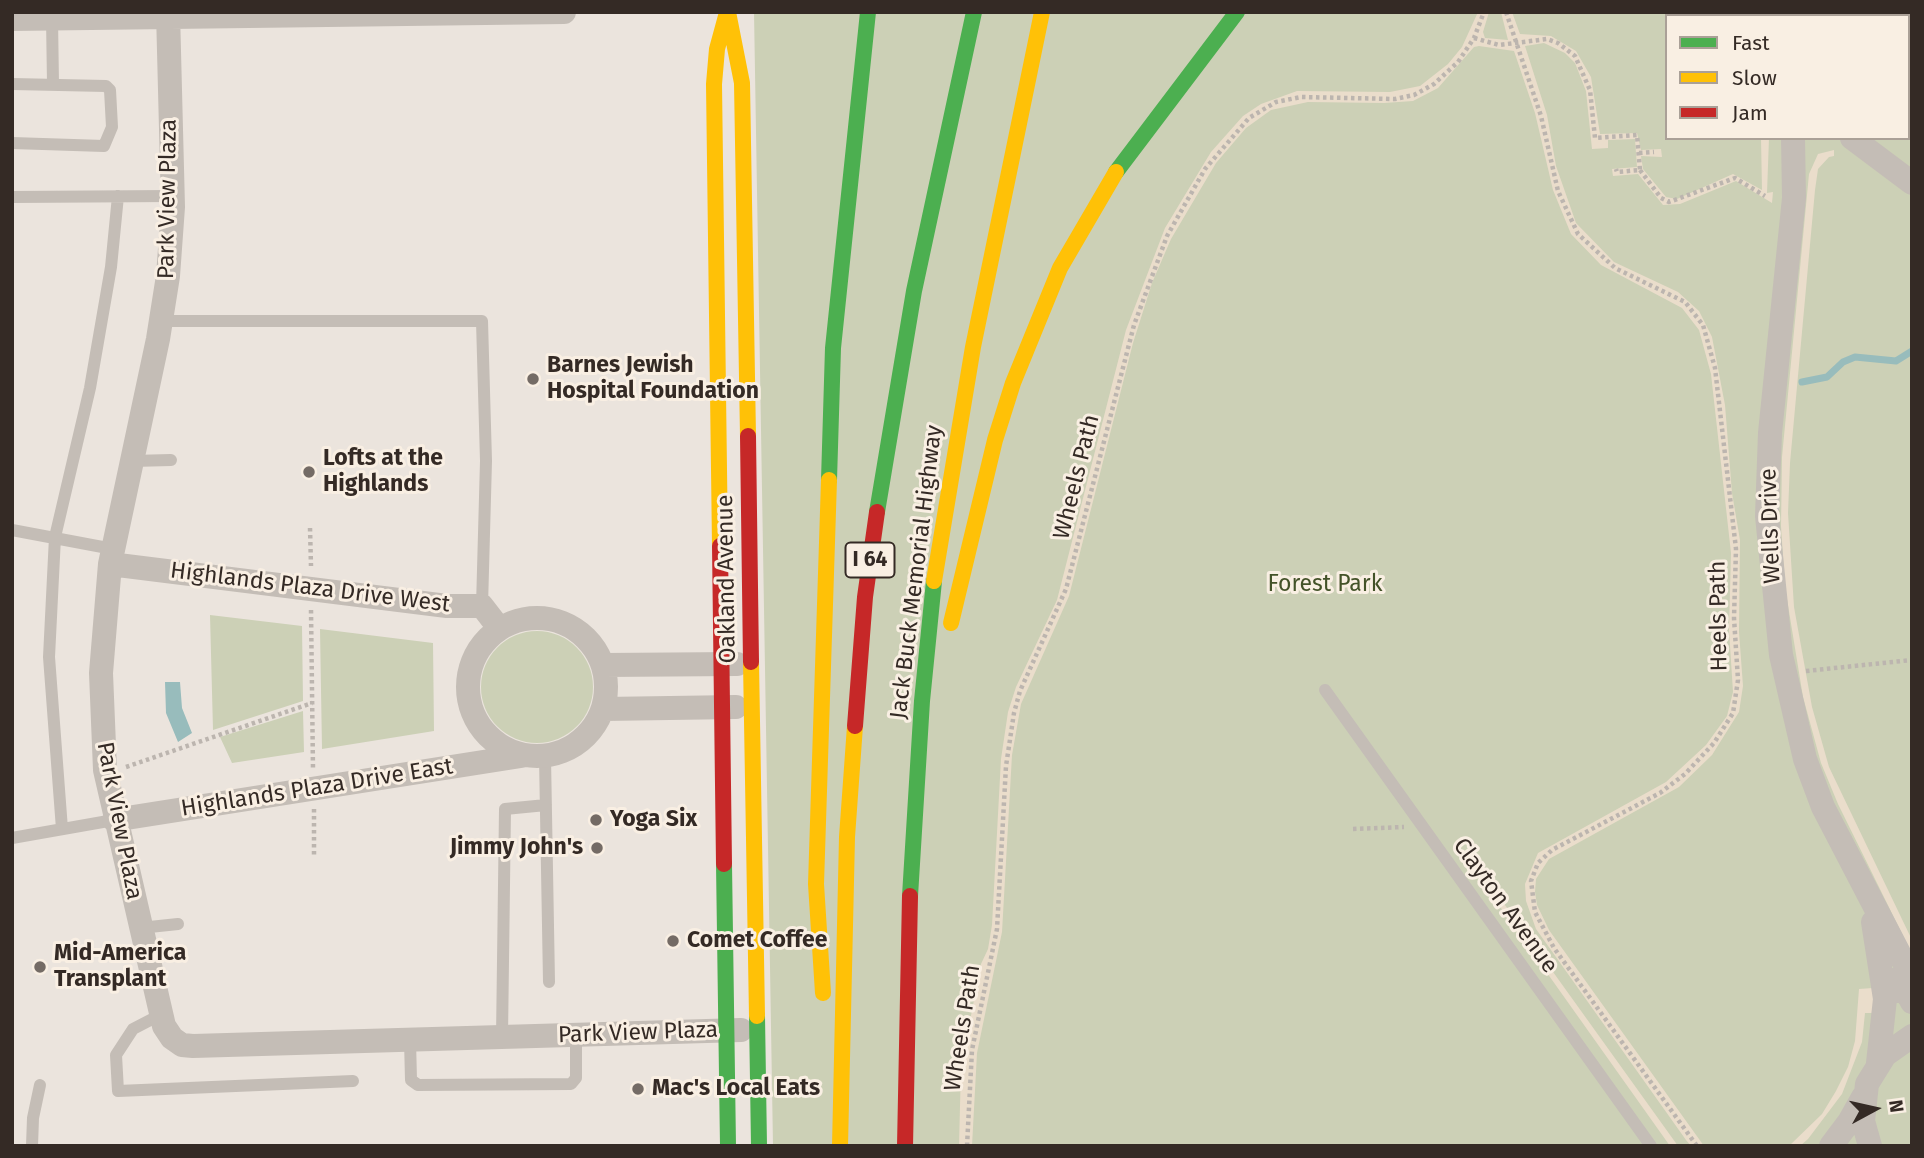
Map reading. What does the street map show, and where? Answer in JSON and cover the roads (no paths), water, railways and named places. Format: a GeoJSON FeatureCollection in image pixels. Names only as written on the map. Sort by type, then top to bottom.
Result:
{"type":"FeatureCollection","features":[{"type":"Feature","properties":{"kind":"main road","name":"Oakland Avenue"},"geometry":{"type":"LineString","coordinates":[[727,12],[743,83],[759,1146]]}},
{"type":"Feature","properties":{"kind":"main road","name":"Oakland Avenue"},"geometry":{"type":"LineString","coordinates":[[727,12],[717,49],[714,84],[728,1146]]}},
{"type":"Feature","properties":{"kind":"main road"},"geometry":{"type":"LineString","coordinates":[[841,1116],[817,935],[816,884],[833,348],[868,12]]}},
{"type":"Feature","properties":{"kind":"main road","name":"Jack Buck Memorial Highway"},"geometry":{"type":"LineString","coordinates":[[840,1146],[847,837],[866,597],[887,443],[912,303],[974,12]]}},
{"type":"Feature","properties":{"kind":"main road","name":"Jack Buck Memorial Highway"},"geometry":{"type":"LineString","coordinates":[[905,1146],[911,859],[922,701],[945,498],[975,333],[1042,12]]}},
{"type":"Feature","properties":{"kind":"main road"},"geometry":{"type":"LineString","coordinates":[[922,701],[945,641],[995,440],[1013,383],[1060,268],[1107,185],[1237,12]]}},
{"type":"Feature","properties":{"kind":"street"},"geometry":{"type":"LineString","coordinates":[[12,19],[562,12]]}},
{"type":"Feature","properties":{"kind":"street","name":"Park View Plaza"},"geometry":{"type":"LineString","coordinates":[[168,15],[172,196],[168,276],[162,321],[112,556],[103,629],[101,719],[105,770],[114,820],[160,1015],[172,1038],[182,1045],[757,1030]]}},
{"type":"Feature","properties":{"kind":"street","name":"Wells Drive"},"geometry":{"type":"LineString","coordinates":[[1793,140],[1794,198],[1768,473],[1767,516],[1772,590],[1783,666],[1805,759],[1823,807],[1867,897],[1912,978]]}},
{"type":"Feature","properties":{"kind":"street"},"geometry":{"type":"LineString","coordinates":[[1855,140],[1912,183]]}},
{"type":"Feature","properties":{"kind":"street","name":"Highlands Plaza Drive West"},"geometry":{"type":"LineString","coordinates":[[112,556],[311,588],[447,606],[482,606],[499,628]]}},
{"type":"Feature","properties":{"kind":"street"},"geometry":{"type":"LineString","coordinates":[[526,618],[553,619],[577,629],[594,645],[604,665],[604,709],[591,732],[569,750],[533,757],[494,743],[479,727],[470,702],[468,675],[478,648],[499,628],[526,618]]}},
{"type":"Feature","properties":{"kind":"street"},"geometry":{"type":"LineString","coordinates":[[604,665],[752,664]]}},
{"type":"Feature","properties":{"kind":"street"},"geometry":{"type":"LineString","coordinates":[[604,709],[752,706]]}},
{"type":"Feature","properties":{"kind":"street","name":"Highlands Plaza Drive East"},"geometry":{"type":"LineString","coordinates":[[114,820],[533,757]]}},
{"type":"Feature","properties":{"kind":"street","name":"Wells Drive"},"geometry":{"type":"LineString","coordinates":[[1867,897],[1884,982],[1885,1014],[1878,1063]]}},
{"type":"Feature","properties":{"kind":"street"},"geometry":{"type":"LineString","coordinates":[[1912,1002],[1899,978],[1893,1031],[1912,1023]]}},
{"type":"Feature","properties":{"kind":"street"},"geometry":{"type":"LineString","coordinates":[[1831,1146],[1849,1122],[1878,1063],[1894,1047],[1912,1036]]}},
{"type":"Feature","properties":{"kind":"street"},"geometry":{"type":"LineString","coordinates":[[1865,1093],[1863,1121],[1870,1146]]}},
{"type":"Feature","properties":{"kind":"lane"},"geometry":{"type":"LineString","coordinates":[[52,18],[52,84]]}},
{"type":"Feature","properties":{"kind":"lane"},"geometry":{"type":"LineString","coordinates":[[12,84],[106,86],[110,90],[109,139],[104,146],[12,143]]}},
{"type":"Feature","properties":{"kind":"lane"},"geometry":{"type":"LineString","coordinates":[[62,829],[49,657],[55,537],[90,388],[111,267],[118,196]]}},
{"type":"Feature","properties":{"kind":"lane"},"geometry":{"type":"LineString","coordinates":[[12,197],[172,196]]}},
{"type":"Feature","properties":{"kind":"lane"},"geometry":{"type":"LineString","coordinates":[[162,321],[482,321],[486,461],[482,606]]}},
{"type":"Feature","properties":{"kind":"lane"},"geometry":{"type":"LineString","coordinates":[[132,461],[171,460]]}},
{"type":"Feature","properties":{"kind":"lane"},"geometry":{"type":"LineString","coordinates":[[12,530],[55,537],[112,556]]}},
{"type":"Feature","properties":{"kind":"lane","name":"Clayton Avenue"},"geometry":{"type":"LineString","coordinates":[[1325,691],[1651,1146]]}},
{"type":"Feature","properties":{"kind":"lane"},"geometry":{"type":"LineString","coordinates":[[533,757],[546,805],[550,982]]}},
{"type":"Feature","properties":{"kind":"lane"},"geometry":{"type":"LineString","coordinates":[[502,1037],[505,809],[546,805]]}},
{"type":"Feature","properties":{"kind":"lane"},"geometry":{"type":"LineString","coordinates":[[12,838],[114,820]]}},
{"type":"Feature","properties":{"kind":"lane"},"geometry":{"type":"LineString","coordinates":[[140,929],[178,924]]}},
{"type":"Feature","properties":{"kind":"lane"},"geometry":{"type":"LineString","coordinates":[[160,1015],[133,1028],[116,1055],[118,1091],[353,1081]]}},
{"type":"Feature","properties":{"kind":"lane"},"geometry":{"type":"LineString","coordinates":[[410,1040],[411,1080],[418,1085],[571,1084],[576,1077],[576,1035]]}},
{"type":"Feature","properties":{"kind":"lane"},"geometry":{"type":"LineString","coordinates":[[32,1146],[33,1118],[40,1085]]}},
{"type":"Feature","properties":{"kind":"water"},"geometry":{"type":"Polygon","coordinates":[[[165,682],[180,682],[182,708],[192,733],[178,742],[166,713],[165,682]]]}},
{"type":"Feature","properties":{"kind":"waterway"},"geometry":{"type":"LineString","coordinates":[[1802,382],[1827,377],[1843,362],[1855,357],[1896,361],[1912,351]]}},
{"type":"Feature","properties":{"kind":"place","name":"Barnes Jewish Hospital Foundation"},"geometry":{"type":"Point","coordinates":[533,379]}},
{"type":"Feature","properties":{"kind":"place","name":"Lofts at the Highlands"},"geometry":{"type":"Point","coordinates":[309,472]}},
{"type":"Feature","properties":{"kind":"place","name":"Yoga Six"},"geometry":{"type":"Point","coordinates":[596,820]}},
{"type":"Feature","properties":{"kind":"place","name":"Jimmy John's"},"geometry":{"type":"Point","coordinates":[597,848]}},
{"type":"Feature","properties":{"kind":"place","name":"Comet Coffee"},"geometry":{"type":"Point","coordinates":[673,941]}},
{"type":"Feature","properties":{"kind":"place","name":"Mid-America Transplant"},"geometry":{"type":"Point","coordinates":[40,967]}},
{"type":"Feature","properties":{"kind":"place","name":"Mac's Local Eats"},"geometry":{"type":"Point","coordinates":[638,1089]}},
{"type":"Feature","properties":{"kind":"park label","name":"Forest Park"},"geometry":{"type":"Point","coordinates":[1325,585]}}]}
